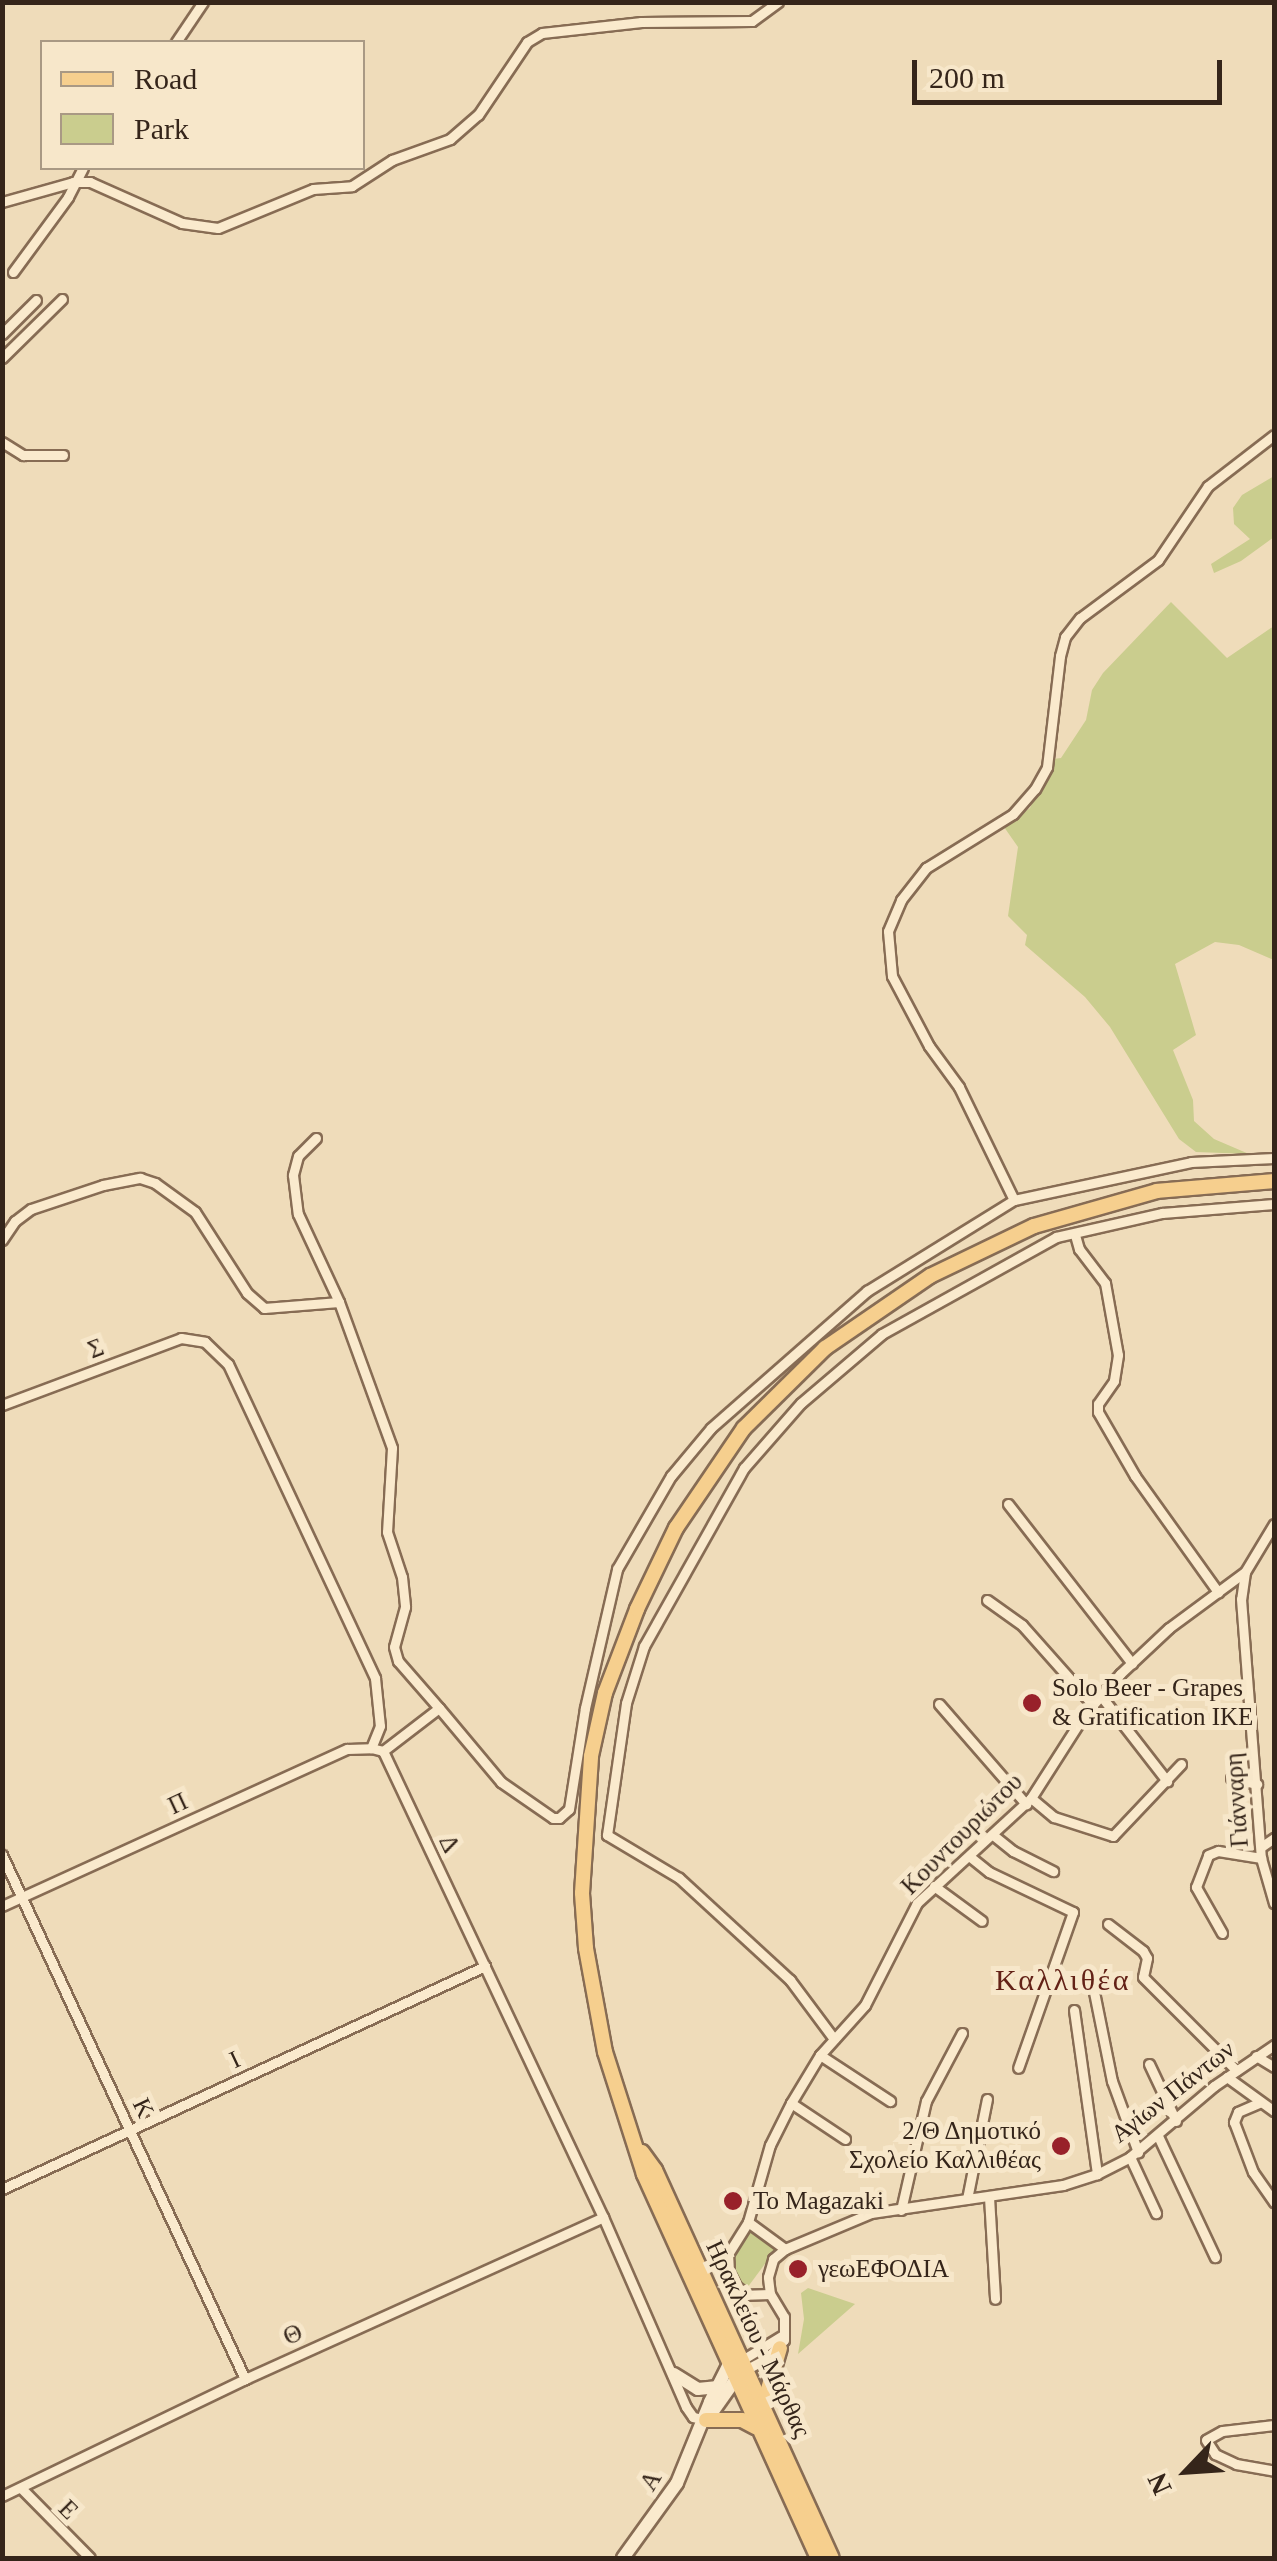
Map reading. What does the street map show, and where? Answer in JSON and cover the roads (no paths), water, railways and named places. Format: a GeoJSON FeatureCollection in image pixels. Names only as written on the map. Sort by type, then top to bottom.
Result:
{"type":"FeatureCollection","features":[{"type":"Feature","properties":{"kind":"main road","name":"Ηρακλείου - Μάρθας"},"geometry":{"type":"LineString","coordinates":[[818,2558],[756,2427],[738,2368],[654,2170],[636,2144],[605,2052],[586,1948],[583,1830],[590,1756],[605,1694],[637,1609],[676,1528],[744,1428],[826,1348],[982,1247],[1080,1211],[1156,1192],[1274,1180]]}},
{"type":"Feature","properties":{"kind":"main road"},"geometry":{"type":"LineString","coordinates":[[764,2404],[780,2348]]}},
{"type":"Feature","properties":{"kind":"main road","name":"Ηρακλείου - Μάρθας"},"geometry":{"type":"LineString","coordinates":[[738,2368],[764,2404],[832,2558]]}},
{"type":"Feature","properties":{"kind":"main road"},"geometry":{"type":"LineString","coordinates":[[706,2420],[742,2420],[756,2427]]}},
{"type":"Feature","properties":{"kind":"street"},"geometry":{"type":"LineString","coordinates":[[177,40],[203,2]]}},
{"type":"Feature","properties":{"kind":"street"},"geometry":{"type":"LineString","coordinates":[[2,202],[73,182],[113,189],[182,223],[218,228],[312,189],[352,186],[392,160],[450,139],[478,115],[527,42],[542,33],[641,22],[752,21],[778,2]]}},
{"type":"Feature","properties":{"kind":"street"},"geometry":{"type":"LineString","coordinates":[[13,272],[82,170]]}},
{"type":"Feature","properties":{"kind":"street"},"geometry":{"type":"LineString","coordinates":[[2,358],[62,299]]}},
{"type":"Feature","properties":{"kind":"street"},"geometry":{"type":"LineString","coordinates":[[2,334],[36,300]]}},
{"type":"Feature","properties":{"kind":"street"},"geometry":{"type":"LineString","coordinates":[[1014,1200],[959,1087],[929,1046],[892,976],[888,930],[910,884],[926,868],[1013,814],[1035,789],[1046,767],[1062,646],[1080,618],[1158,560],[1208,486],[1274,435]]}},
{"type":"Feature","properties":{"kind":"street"},"geometry":{"type":"LineString","coordinates":[[2,442],[23,455],[63,455]]}},
{"type":"Feature","properties":{"kind":"street"},"geometry":{"type":"LineString","coordinates":[[316,1138],[298,1156],[294,1190],[305,1236],[338,1302],[392,1448],[388,1532],[402,1577],[405,1607],[396,1654],[501,1782],[553,1818],[564,1814],[617,1569],[671,1476],[712,1428],[866,1290],[1014,1200],[1191,1162],[1274,1158]]}},
{"type":"Feature","properties":{"kind":"street"},"geometry":{"type":"LineString","coordinates":[[2,1240],[15,1221],[31,1209],[103,1185],[140,1178],[156,1182],[195,1212],[247,1293],[264,1308],[283,1310],[338,1302]]}},
{"type":"Feature","properties":{"kind":"street"},"geometry":{"type":"LineString","coordinates":[[834,2040],[790,1980],[679,1878],[607,1835],[626,1703],[644,1646],[744,1468],[801,1403],[882,1334],[1044,1243],[1162,1213],[1274,1204]]}},
{"type":"Feature","properties":{"kind":"street"},"geometry":{"type":"LineString","coordinates":[[1074,1234],[1079,1249],[1104,1284],[1118,1356],[1114,1381],[1098,1404],[1098,1412],[1135,1476],[1218,1592]]}},
{"type":"Feature","properties":{"kind":"street","name":"Σ"},"geometry":{"type":"LineString","coordinates":[[2,1405],[181,1338],[205,1342],[228,1364],[375,1678],[380,1726],[372,1748]]}},
{"type":"Feature","properties":{"kind":"street"},"geometry":{"type":"LineString","coordinates":[[1008,1504],[1132,1664]]}},
{"type":"Feature","properties":{"kind":"street","name":"Κουντουριώτου"},"geometry":{"type":"LineString","coordinates":[[770,2294],[746,2295],[729,2272],[728,2254],[748,2222],[770,2145],[791,2103],[820,2055],[865,2005],[917,1903],[1028,1801],[1093,1705],[1132,1664],[1245,1572],[1274,1524]]}},
{"type":"Feature","properties":{"kind":"street","name":"Γιάνναρη"},"geometry":{"type":"LineString","coordinates":[[1245,1572],[1241,1599],[1262,1852],[1274,1903]]}},
{"type":"Feature","properties":{"kind":"street"},"geometry":{"type":"LineString","coordinates":[[986,1600],[1031,1634],[1093,1705]]}},
{"type":"Feature","properties":{"kind":"street"},"geometry":{"type":"LineString","coordinates":[[1101,1696],[1167,1781]]}},
{"type":"Feature","properties":{"kind":"street"},"geometry":{"type":"LineString","coordinates":[[939,1704],[1028,1801],[1054,1817],[1114,1836],[1182,1764]]}},
{"type":"Feature","properties":{"kind":"street"},"geometry":{"type":"LineString","coordinates":[[372,1748],[383,1751],[438,1708]]}},
{"type":"Feature","properties":{"kind":"street","name":"Π"},"geometry":{"type":"LineString","coordinates":[[2,1906],[347,1749],[372,1748]]}},
{"type":"Feature","properties":{"kind":"street","name":"Δ"},"geometry":{"type":"LineString","coordinates":[[383,1751],[693,2417],[706,2420]]}},
{"type":"Feature","properties":{"kind":"street"},"geometry":{"type":"LineString","coordinates":[[1231,1778],[1257,1784]]}},
{"type":"Feature","properties":{"kind":"street"},"geometry":{"type":"LineString","coordinates":[[992,1835],[1054,1871]]}},
{"type":"Feature","properties":{"kind":"street"},"geometry":{"type":"LineString","coordinates":[[1222,1932],[1196,1887],[1208,1855],[1218,1851],[1262,1852],[1274,1838]]}},
{"type":"Feature","properties":{"kind":"street","name":"Κ"},"geometry":{"type":"LineString","coordinates":[[2,1855],[245,2378]]}},
{"type":"Feature","properties":{"kind":"street"},"geometry":{"type":"LineString","coordinates":[[968,1856],[989,1872],[1072,1912],[1018,2068]]}},
{"type":"Feature","properties":{"kind":"street"},"geometry":{"type":"LineString","coordinates":[[934,1886],[982,1921]]}},
{"type":"Feature","properties":{"kind":"street"},"geometry":{"type":"LineString","coordinates":[[1108,1924],[1146,1955],[1143,1977],[1232,2074],[1274,2111]]}},
{"type":"Feature","properties":{"kind":"street","name":"Ι"},"geometry":{"type":"LineString","coordinates":[[2,2189],[485,1966]]}},
{"type":"Feature","properties":{"kind":"street"},"geometry":{"type":"LineString","coordinates":[[1093,1987],[1112,2081],[1156,2213]]}},
{"type":"Feature","properties":{"kind":"street"},"geometry":{"type":"LineString","coordinates":[[1074,2010],[1098,2174]]}},
{"type":"Feature","properties":{"kind":"street"},"geometry":{"type":"LineString","coordinates":[[901,2210],[926,2101],[962,2033]]}},
{"type":"Feature","properties":{"kind":"street","name":"Αγίων Πάντων"},"geometry":{"type":"LineString","coordinates":[[784,2249],[837,2224],[1098,2174],[1134,2155],[1232,2074],[1274,2045]]}},
{"type":"Feature","properties":{"kind":"street"},"geometry":{"type":"LineString","coordinates":[[820,2055],[890,2101]]}},
{"type":"Feature","properties":{"kind":"street"},"geometry":{"type":"LineString","coordinates":[[1256,2056],[1274,2067]]}},
{"type":"Feature","properties":{"kind":"street"},"geometry":{"type":"LineString","coordinates":[[1149,2064],[1176,2121]]}},
{"type":"Feature","properties":{"kind":"street"},"geometry":{"type":"LineString","coordinates":[[967,2200],[986,2099]]}},
{"type":"Feature","properties":{"kind":"street"},"geometry":{"type":"LineString","coordinates":[[1261,2102],[1238,2112],[1234,2122],[1253,2172],[1274,2202]]}},
{"type":"Feature","properties":{"kind":"street"},"geometry":{"type":"LineString","coordinates":[[791,2103],[845,2140]]}},
{"type":"Feature","properties":{"kind":"street"},"geometry":{"type":"LineString","coordinates":[[1158,2136],[1215,2256]]}},
{"type":"Feature","properties":{"kind":"street"},"geometry":{"type":"LineString","coordinates":[[989,2197],[995,2299]]}},
{"type":"Feature","properties":{"kind":"street","name":"Θ"},"geometry":{"type":"LineString","coordinates":[[2,2496],[245,2378],[603,2217]]}},
{"type":"Feature","properties":{"kind":"street"},"geometry":{"type":"LineString","coordinates":[[738,2368],[780,2348],[785,2333],[784,2317],[770,2294],[768,2267],[784,2249],[748,2222]]}},
{"type":"Feature","properties":{"kind":"street"},"geometry":{"type":"LineString","coordinates":[[738,2368],[785,2333]]}},
{"type":"Feature","properties":{"kind":"street","name":"Α"},"geometry":{"type":"LineString","coordinates":[[622,2558],[677,2483],[718,2386],[738,2368]]}},
{"type":"Feature","properties":{"kind":"street","name":"Α"},"geometry":{"type":"LineString","coordinates":[[706,2420],[738,2368]]}},
{"type":"Feature","properties":{"kind":"street"},"geometry":{"type":"LineString","coordinates":[[674,2374],[698,2389],[718,2386]]}},
{"type":"Feature","properties":{"kind":"street"},"geometry":{"type":"LineString","coordinates":[[1274,2425],[1222,2431],[1206,2440],[1215,2454],[1236,2464],[1274,2471]]}},
{"type":"Feature","properties":{"kind":"street","name":"Ε"},"geometry":{"type":"LineString","coordinates":[[21,2488],[90,2558]]}},
{"type":"Feature","properties":{"kind":"place","name":"Solo Beer - Grapes & Gratification IKE"},"geometry":{"type":"Point","coordinates":[1032,1703]}},
{"type":"Feature","properties":{"kind":"place","name":"2/Θ Δημοτικό Σχολείο Καλλιθέας"},"geometry":{"type":"Point","coordinates":[1061,2146]}},
{"type":"Feature","properties":{"kind":"place","name":"To Magazaki"},"geometry":{"type":"Point","coordinates":[733,2201]}},
{"type":"Feature","properties":{"kind":"place","name":"γεωΕΦΟΔΙΑ"},"geometry":{"type":"Point","coordinates":[798,2269]}},
{"type":"Feature","properties":{"kind":"district","name":"Καλλιθέα"},"geometry":{"type":"Point","coordinates":[1063,1980]}}]}
